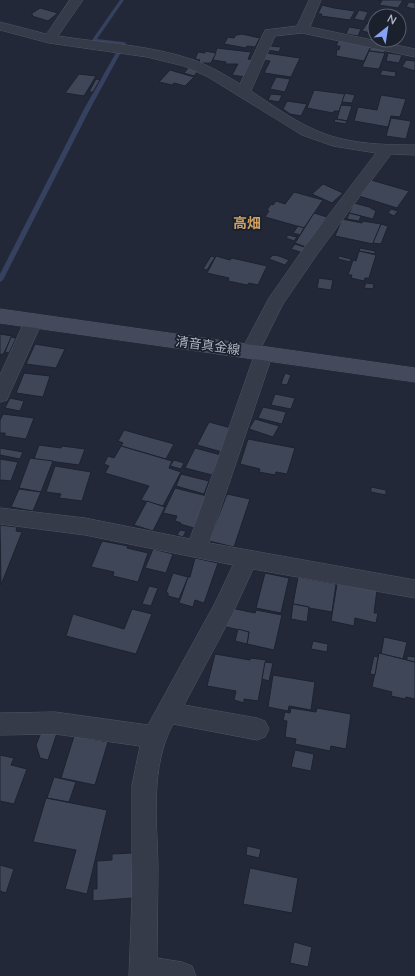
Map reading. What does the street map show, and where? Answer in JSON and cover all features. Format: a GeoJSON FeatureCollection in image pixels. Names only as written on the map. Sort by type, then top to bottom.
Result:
{"type":"FeatureCollection","features":[{"type":"Feature","properties":{"kind":"main road","name":"清音真金線"},"geometry":{"type":"LineString","coordinates":[[0,316],[415,375]]}},
{"type":"Feature","properties":{"kind":"street"},"geometry":{"type":"LineString","coordinates":[[50,39],[77,0]]}},
{"type":"Feature","properties":{"kind":"street"},"geometry":{"type":"LineString","coordinates":[[302,29],[315,0]]}},
{"type":"Feature","properties":{"kind":"street"},"geometry":{"type":"LineString","coordinates":[[0,26],[22,33],[50,39],[174,58],[206,70],[317,137],[347,146],[415,150]]}},
{"type":"Feature","properties":{"kind":"street"},"geometry":{"type":"LineString","coordinates":[[243,92],[270,33],[302,29],[415,53]]}},
{"type":"Feature","properties":{"kind":"street"},"geometry":{"type":"LineString","coordinates":[[197,549],[257,352],[279,296],[312,249],[387,149]]}},
{"type":"Feature","properties":{"kind":"street"},"geometry":{"type":"LineString","coordinates":[[0,395],[34,320]]}},
{"type":"Feature","properties":{"kind":"street"},"geometry":{"type":"LineString","coordinates":[[0,516],[66,524],[246,560],[415,589]]}},
{"type":"Feature","properties":{"kind":"street"},"geometry":{"type":"LineString","coordinates":[[182,976],[143,973],[145,898],[144,785],[154,737],[224,608],[246,560]]}},
{"type":"Feature","properties":{"kind":"street"},"geometry":{"type":"LineString","coordinates":[[168,712],[257,729]]}},
{"type":"Feature","properties":{"kind":"street"},"geometry":{"type":"LineString","coordinates":[[0,724],[55,724],[154,737]]}},
{"type":"Feature","properties":{"kind":"building"},"geometry":{"type":"Polygon","coordinates":[[[378,0],[403,0],[398,8],[379,5],[382,1],[378,0]]]}},
{"type":"Feature","properties":{"kind":"building"},"geometry":{"type":"Polygon","coordinates":[[[409,2],[415,3],[415,9],[406,7],[409,2]]]}},
{"type":"Feature","properties":{"kind":"building"},"geometry":{"type":"Polygon","coordinates":[[[322,5],[355,11],[350,20],[321,16],[322,14],[318,14],[322,5]]]}},
{"type":"Feature","properties":{"kind":"building"},"geometry":{"type":"Polygon","coordinates":[[[40,8],[58,13],[48,21],[32,16],[33,15],[31,14],[40,8]]]}},
{"type":"Feature","properties":{"kind":"building"},"geometry":{"type":"Polygon","coordinates":[[[359,10],[367,12],[364,21],[354,19],[359,10]]]}},
{"type":"Feature","properties":{"kind":"building"},"geometry":{"type":"Polygon","coordinates":[[[367,23],[367,32],[362,31],[367,23]]]}},
{"type":"Feature","properties":{"kind":"building"},"geometry":{"type":"Polygon","coordinates":[[[349,27],[361,29],[358,36],[346,34],[349,27]]]}},
{"type":"Feature","properties":{"kind":"building"},"geometry":{"type":"Polygon","coordinates":[[[242,34],[260,38],[255,47],[247,46],[246,48],[224,44],[228,37],[234,38],[236,35],[242,34]]]}},
{"type":"Feature","properties":{"kind":"building"},"geometry":{"type":"Polygon","coordinates":[[[339,39],[367,45],[367,48],[370,48],[364,61],[336,56],[337,49],[339,50],[340,46],[336,46],[339,39]]]}},
{"type":"Feature","properties":{"kind":"building"},"geometry":{"type":"Polygon","coordinates":[[[270,46],[281,47],[279,52],[268,50],[270,46]]]}},
{"type":"Feature","properties":{"kind":"building"},"geometry":{"type":"Polygon","coordinates":[[[217,48],[251,52],[248,59],[254,60],[245,77],[232,75],[238,64],[225,64],[226,62],[213,60],[217,48]]]}},
{"type":"Feature","properties":{"kind":"building"},"geometry":{"type":"Polygon","coordinates":[[[370,48],[386,50],[384,53],[369,51],[370,48]]]}},
{"type":"Feature","properties":{"kind":"building"},"geometry":{"type":"Polygon","coordinates":[[[205,51],[216,53],[211,63],[201,63],[199,61],[200,60],[195,59],[198,52],[205,53],[205,51]]]}},
{"type":"Feature","properties":{"kind":"building"},"geometry":{"type":"Polygon","coordinates":[[[369,51],[385,53],[379,69],[362,67],[369,51]]]}},
{"type":"Feature","properties":{"kind":"building"},"geometry":{"type":"Polygon","coordinates":[[[266,53],[300,58],[291,77],[264,73],[270,61],[263,60],[266,53]]]}},
{"type":"Feature","properties":{"kind":"building"},"geometry":{"type":"Polygon","coordinates":[[[388,53],[402,55],[399,63],[386,61],[388,53]]]}},
{"type":"Feature","properties":{"kind":"building"},"geometry":{"type":"Polygon","coordinates":[[[406,60],[415,61],[415,71],[402,67],[406,60]]]}},
{"type":"Feature","properties":{"kind":"building"},"geometry":{"type":"Polygon","coordinates":[[[188,68],[198,71],[194,76],[184,73],[188,68]]]}},
{"type":"Feature","properties":{"kind":"building"},"geometry":{"type":"Polygon","coordinates":[[[170,70],[194,77],[185,86],[174,83],[172,85],[159,82],[170,70]]]}},
{"type":"Feature","properties":{"kind":"building"},"geometry":{"type":"Polygon","coordinates":[[[382,70],[396,72],[395,77],[380,75],[382,70]]]}},
{"type":"Feature","properties":{"kind":"building"},"geometry":{"type":"Polygon","coordinates":[[[79,74],[96,76],[84,96],[65,93],[79,74]]]}},
{"type":"Feature","properties":{"kind":"building"},"geometry":{"type":"Polygon","coordinates":[[[276,77],[290,79],[285,92],[270,89],[276,77]]]}},
{"type":"Feature","properties":{"kind":"building"},"geometry":{"type":"Polygon","coordinates":[[[96,79],[100,80],[93,92],[89,92],[96,79]]]}},
{"type":"Feature","properties":{"kind":"building"},"geometry":{"type":"Polygon","coordinates":[[[314,90],[345,94],[339,111],[334,111],[333,113],[307,108],[314,90]]]}},
{"type":"Feature","properties":{"kind":"building"},"geometry":{"type":"Polygon","coordinates":[[[345,93],[355,95],[352,103],[342,102],[345,93]]]}},
{"type":"Feature","properties":{"kind":"building"},"geometry":{"type":"Polygon","coordinates":[[[271,94],[282,95],[279,102],[268,100],[271,94]]]}},
{"type":"Feature","properties":{"kind":"building"},"geometry":{"type":"Polygon","coordinates":[[[381,95],[406,99],[400,117],[391,116],[388,127],[354,121],[358,107],[377,110],[381,95]]]}},
{"type":"Feature","properties":{"kind":"building"},"geometry":{"type":"Polygon","coordinates":[[[287,101],[307,104],[301,116],[290,114],[283,109],[287,101]]]}},
{"type":"Feature","properties":{"kind":"building"},"geometry":{"type":"Polygon","coordinates":[[[341,105],[352,106],[347,121],[337,119],[341,105]]]}},
{"type":"Feature","properties":{"kind":"building"},"geometry":{"type":"Polygon","coordinates":[[[391,118],[411,121],[406,139],[386,136],[391,118]]]}},
{"type":"Feature","properties":{"kind":"building"},"geometry":{"type":"Polygon","coordinates":[[[335,119],[347,121],[346,124],[334,122],[335,119]]]}},
{"type":"Feature","properties":{"kind":"building"},"geometry":{"type":"Polygon","coordinates":[[[371,180],[409,191],[397,208],[359,196],[371,180]]]}},
{"type":"Feature","properties":{"kind":"building"},"geometry":{"type":"Polygon","coordinates":[[[323,184],[343,193],[332,203],[312,194],[323,184]]]}},
{"type":"Feature","properties":{"kind":"building"},"geometry":{"type":"Polygon","coordinates":[[[294,192],[323,200],[304,228],[265,217],[271,204],[273,205],[276,201],[285,204],[294,192]]]}},
{"type":"Feature","properties":{"kind":"building"},"geometry":{"type":"Polygon","coordinates":[[[354,203],[369,207],[376,211],[373,219],[349,213],[354,203]]]}},
{"type":"Feature","properties":{"kind":"building"},"geometry":{"type":"Polygon","coordinates":[[[391,209],[398,211],[394,216],[388,213],[391,209]]]}},
{"type":"Feature","properties":{"kind":"building"},"geometry":{"type":"Polygon","coordinates":[[[314,213],[327,217],[306,247],[295,243],[314,213]]]}},
{"type":"Feature","properties":{"kind":"building"},"geometry":{"type":"Polygon","coordinates":[[[349,213],[361,216],[359,221],[347,219],[349,213]]]}},
{"type":"Feature","properties":{"kind":"building"},"geometry":{"type":"Polygon","coordinates":[[[342,219],[362,223],[363,221],[381,224],[373,244],[335,236],[342,219]]]}},
{"type":"Feature","properties":{"kind":"building"},"geometry":{"type":"Polygon","coordinates":[[[381,224],[388,226],[381,244],[373,243],[381,224]]]}},
{"type":"Feature","properties":{"kind":"building"},"geometry":{"type":"Polygon","coordinates":[[[298,226],[304,228],[300,235],[293,233],[298,226]]]}},
{"type":"Feature","properties":{"kind":"building"},"geometry":{"type":"Polygon","coordinates":[[[288,235],[297,237],[294,241],[286,238],[288,235]]]}},
{"type":"Feature","properties":{"kind":"building"},"geometry":{"type":"Polygon","coordinates":[[[295,244],[307,248],[303,253],[291,249],[295,244]]]}},
{"type":"Feature","properties":{"kind":"building"},"geometry":{"type":"Polygon","coordinates":[[[360,248],[375,251],[375,254],[359,251],[360,248]]]}},
{"type":"Feature","properties":{"kind":"building"},"geometry":{"type":"Polygon","coordinates":[[[359,251],[376,255],[369,278],[365,278],[364,281],[351,278],[352,275],[348,275],[353,260],[356,261],[359,251]]]}},
{"type":"Feature","properties":{"kind":"building"},"geometry":{"type":"Polygon","coordinates":[[[273,255],[289,260],[285,265],[269,259],[273,255]]]}},
{"type":"Feature","properties":{"kind":"building"},"geometry":{"type":"Polygon","coordinates":[[[211,256],[215,257],[207,270],[203,269],[211,256]]]}},
{"type":"Feature","properties":{"kind":"building"},"geometry":{"type":"Polygon","coordinates":[[[216,256],[230,260],[232,258],[267,266],[258,285],[249,283],[247,285],[228,281],[229,278],[207,273],[216,256]]]}},
{"type":"Feature","properties":{"kind":"building"},"geometry":{"type":"Polygon","coordinates":[[[339,256],[351,259],[350,262],[338,259],[339,256]]]}},
{"type":"Feature","properties":{"kind":"building"},"geometry":{"type":"Polygon","coordinates":[[[319,278],[333,280],[331,290],[317,288],[319,278]]]}},
{"type":"Feature","properties":{"kind":"building"},"geometry":{"type":"Polygon","coordinates":[[[366,283],[374,284],[373,289],[364,288],[366,283]]]}},
{"type":"Feature","properties":{"kind":"building"},"geometry":{"type":"Polygon","coordinates":[[[0,334],[12,336],[4,353],[1,355],[0,354],[0,334]]]}},
{"type":"Feature","properties":{"kind":"building"},"geometry":{"type":"Polygon","coordinates":[[[11,337],[16,338],[9,353],[5,352],[11,337]]]}},
{"type":"Feature","properties":{"kind":"building"},"geometry":{"type":"Polygon","coordinates":[[[35,344],[65,349],[56,368],[26,364],[35,344]]]}},
{"type":"Feature","properties":{"kind":"building"},"geometry":{"type":"Polygon","coordinates":[[[24,373],[50,376],[43,397],[16,393],[24,373]]]}},
{"type":"Feature","properties":{"kind":"building"},"geometry":{"type":"Polygon","coordinates":[[[285,373],[291,375],[287,385],[281,384],[285,373]]]}},
{"type":"Feature","properties":{"kind":"building"},"geometry":{"type":"Polygon","coordinates":[[[275,394],[295,398],[291,409],[271,405],[275,394]]]}},
{"type":"Feature","properties":{"kind":"building"},"geometry":{"type":"Polygon","coordinates":[[[10,398],[24,401],[20,411],[5,408],[10,398]]]}},
{"type":"Feature","properties":{"kind":"building"},"geometry":{"type":"Polygon","coordinates":[[[263,407],[286,412],[282,424],[258,418],[263,407]]]}},
{"type":"Feature","properties":{"kind":"building"},"geometry":{"type":"Polygon","coordinates":[[[3,414],[34,418],[26,439],[5,436],[5,433],[0,433],[0,420],[3,414]]]}},
{"type":"Feature","properties":{"kind":"building"},"geometry":{"type":"Polygon","coordinates":[[[255,419],[279,426],[273,437],[249,429],[255,419]]]}},
{"type":"Feature","properties":{"kind":"building"},"geometry":{"type":"Polygon","coordinates":[[[209,422],[231,428],[222,452],[197,445],[209,422]]]}},
{"type":"Feature","properties":{"kind":"building"},"geometry":{"type":"Polygon","coordinates":[[[124,430],[174,444],[166,459],[121,446],[123,443],[118,441],[124,430]]]}},
{"type":"Feature","properties":{"kind":"building"},"geometry":{"type":"Polygon","coordinates":[[[248,439],[295,448],[287,474],[276,472],[275,475],[259,472],[260,469],[240,464],[248,439]]]}},
{"type":"Feature","properties":{"kind":"building"},"geometry":{"type":"Polygon","coordinates":[[[39,445],[85,449],[79,465],[34,459],[39,445]]]}},
{"type":"Feature","properties":{"kind":"building"},"geometry":{"type":"Polygon","coordinates":[[[121,446],[172,461],[169,468],[181,472],[163,506],[141,500],[149,486],[105,473],[109,466],[104,464],[108,456],[114,458],[121,446]]]}},
{"type":"Feature","properties":{"kind":"building"},"geometry":{"type":"Polygon","coordinates":[[[0,448],[23,452],[20,459],[0,455],[0,448]]]}},
{"type":"Feature","properties":{"kind":"building"},"geometry":{"type":"Polygon","coordinates":[[[195,448],[221,455],[212,475],[185,468],[195,448]]]}},
{"type":"Feature","properties":{"kind":"building"},"geometry":{"type":"Polygon","coordinates":[[[30,458],[53,461],[41,492],[19,488],[30,458]]]}},
{"type":"Feature","properties":{"kind":"building"},"geometry":{"type":"Polygon","coordinates":[[[0,459],[18,462],[11,481],[1,480],[0,482],[0,459]]]}},
{"type":"Feature","properties":{"kind":"building"},"geometry":{"type":"Polygon","coordinates":[[[174,460],[184,463],[181,469],[170,466],[174,460]]]}},
{"type":"Feature","properties":{"kind":"building"},"geometry":{"type":"Polygon","coordinates":[[[55,466],[91,472],[82,501],[59,498],[61,494],[46,492],[55,466]]]}},
{"type":"Feature","properties":{"kind":"building"},"geometry":{"type":"Polygon","coordinates":[[[181,474],[209,481],[204,494],[176,486],[181,474]]]}},
{"type":"Feature","properties":{"kind":"building"},"geometry":{"type":"Polygon","coordinates":[[[371,487],[386,490],[386,495],[371,492],[371,487]]]}},
{"type":"Feature","properties":{"kind":"building"},"geometry":{"type":"Polygon","coordinates":[[[175,488],[207,496],[194,528],[175,521],[177,516],[163,513],[175,488]]]}},
{"type":"Feature","properties":{"kind":"building"},"geometry":{"type":"Polygon","coordinates":[[[19,489],[41,492],[33,511],[11,507],[19,489]]]}},
{"type":"Feature","properties":{"kind":"building"},"geometry":{"type":"Polygon","coordinates":[[[227,494],[250,499],[234,547],[209,541],[227,494]]]}},
{"type":"Feature","properties":{"kind":"building"},"geometry":{"type":"Polygon","coordinates":[[[147,501],[165,507],[153,531],[134,525],[147,501]]]}},
{"type":"Feature","properties":{"kind":"building"},"geometry":{"type":"Polygon","coordinates":[[[0,525],[17,527],[16,531],[22,532],[1,585],[0,525]]]}},
{"type":"Feature","properties":{"kind":"building"},"geometry":{"type":"Polygon","coordinates":[[[180,530],[186,531],[183,537],[177,535],[180,530]]]}},
{"type":"Feature","properties":{"kind":"building"},"geometry":{"type":"Polygon","coordinates":[[[102,541],[128,546],[127,548],[148,553],[138,582],[113,576],[114,572],[91,567],[102,541]]]}},
{"type":"Feature","properties":{"kind":"building"},"geometry":{"type":"Polygon","coordinates":[[[153,549],[173,554],[166,573],[145,568],[153,549]]]}},
{"type":"Feature","properties":{"kind":"building"},"geometry":{"type":"Polygon","coordinates":[[[195,558],[218,563],[204,603],[195,600],[193,607],[179,603],[188,577],[190,577],[195,558]]]}},
{"type":"Feature","properties":{"kind":"building"},"geometry":{"type":"Polygon","coordinates":[[[173,573],[188,577],[179,599],[168,596],[168,593],[166,592],[173,573]]]}},
{"type":"Feature","properties":{"kind":"building"},"geometry":{"type":"Polygon","coordinates":[[[265,573],[289,578],[281,613],[256,608],[265,573]]]}},
{"type":"Feature","properties":{"kind":"building"},"geometry":{"type":"Polygon","coordinates":[[[298,577],[336,584],[332,612],[293,604],[298,577]]]}},
{"type":"Feature","properties":{"kind":"building"},"geometry":{"type":"Polygon","coordinates":[[[337,584],[377,590],[374,613],[378,613],[376,623],[355,618],[354,626],[331,621],[337,584]]]}},
{"type":"Feature","properties":{"kind":"building"},"geometry":{"type":"Polygon","coordinates":[[[149,586],[158,588],[151,606],[142,604],[149,586]]]}},
{"type":"Feature","properties":{"kind":"building"},"geometry":{"type":"Polygon","coordinates":[[[293,604],[309,607],[307,622],[291,619],[293,604]]]}},
{"type":"Feature","properties":{"kind":"building"},"geometry":{"type":"Polygon","coordinates":[[[231,608],[255,613],[256,610],[282,615],[274,650],[247,644],[249,632],[226,627],[231,608]]]}},
{"type":"Feature","properties":{"kind":"building"},"geometry":{"type":"Polygon","coordinates":[[[132,609],[152,614],[136,654],[66,636],[73,614],[124,629],[132,609]]]}},
{"type":"Feature","properties":{"kind":"building"},"geometry":{"type":"Polygon","coordinates":[[[238,629],[249,632],[247,644],[235,641],[238,629]]]}},
{"type":"Feature","properties":{"kind":"building"},"geometry":{"type":"Polygon","coordinates":[[[384,637],[407,642],[403,659],[381,654],[384,637]]]}},
{"type":"Feature","properties":{"kind":"building"},"geometry":{"type":"Polygon","coordinates":[[[313,641],[328,644],[327,652],[311,649],[313,641]]]}},
{"type":"Feature","properties":{"kind":"building"},"geometry":{"type":"Polygon","coordinates":[[[379,653],[415,662],[415,699],[406,697],[405,699],[391,696],[392,692],[372,687],[379,653]]]}},
{"type":"Feature","properties":{"kind":"building"},"geometry":{"type":"Polygon","coordinates":[[[215,654],[250,660],[251,658],[266,660],[258,701],[244,699],[244,703],[234,700],[236,691],[207,686],[215,654]]]}},
{"type":"Feature","properties":{"kind":"building"},"geometry":{"type":"Polygon","coordinates":[[[374,656],[378,657],[375,675],[370,674],[374,656]]]}},
{"type":"Feature","properties":{"kind":"building"},"geometry":{"type":"Polygon","coordinates":[[[407,656],[415,657],[415,662],[407,660],[407,656]]]}},
{"type":"Feature","properties":{"kind":"building"},"geometry":{"type":"Polygon","coordinates":[[[265,662],[273,663],[269,681],[262,679],[265,662]]]}},
{"type":"Feature","properties":{"kind":"building"},"geometry":{"type":"Polygon","coordinates":[[[273,675],[315,682],[311,710],[289,706],[288,711],[268,707],[273,675]]]}},
{"type":"Feature","properties":{"kind":"building"},"geometry":{"type":"Polygon","coordinates":[[[291,708],[316,712],[317,708],[351,714],[346,749],[331,746],[330,751],[295,744],[296,739],[285,737],[287,721],[283,720],[285,712],[290,713],[291,708]]]}},
{"type":"Feature","properties":{"kind":"building"},"geometry":{"type":"Polygon","coordinates":[[[42,730],[57,733],[48,760],[40,758],[36,745],[42,730]]]}},
{"type":"Feature","properties":{"kind":"building"},"geometry":{"type":"Polygon","coordinates":[[[74,736],[108,742],[95,785],[61,778],[74,736]]]}},
{"type":"Feature","properties":{"kind":"building"},"geometry":{"type":"Polygon","coordinates":[[[295,750],[314,754],[311,771],[291,767],[295,750]]]}},
{"type":"Feature","properties":{"kind":"building"},"geometry":{"type":"Polygon","coordinates":[[[0,755],[14,758],[11,765],[27,769],[14,804],[0,801],[0,755]]]}},
{"type":"Feature","properties":{"kind":"building"},"geometry":{"type":"Polygon","coordinates":[[[54,777],[76,782],[69,802],[47,798],[54,777]]]}},
{"type":"Feature","properties":{"kind":"building"},"geometry":{"type":"Polygon","coordinates":[[[46,798],[107,810],[87,894],[65,889],[76,850],[33,842],[46,798]]]}},
{"type":"Feature","properties":{"kind":"building"},"geometry":{"type":"Polygon","coordinates":[[[247,846],[261,849],[259,858],[246,855],[247,846]]]}},
{"type":"Feature","properties":{"kind":"building"},"geometry":{"type":"Polygon","coordinates":[[[132,853],[133,898],[93,901],[93,889],[97,889],[97,861],[112,860],[112,854],[132,853]]]}},
{"type":"Feature","properties":{"kind":"building"},"geometry":{"type":"Polygon","coordinates":[[[0,865],[14,869],[6,893],[0,891],[0,865]]]}},
{"type":"Feature","properties":{"kind":"building"},"geometry":{"type":"Polygon","coordinates":[[[250,868],[298,878],[292,913],[243,904],[250,868]]]}},
{"type":"Feature","properties":{"kind":"building"},"geometry":{"type":"Polygon","coordinates":[[[294,942],[312,947],[308,967],[290,963],[294,942]]]}},
{"type":"Feature","properties":{"kind":"waterway"},"geometry":{"type":"LineString","coordinates":[[0,280],[87,109],[124,43],[94,40],[122,0]]}},
{"type":"Feature","properties":{"kind":"district","name":"高畑"},"geometry":{"type":"Point","coordinates":[247,223]}}]}
